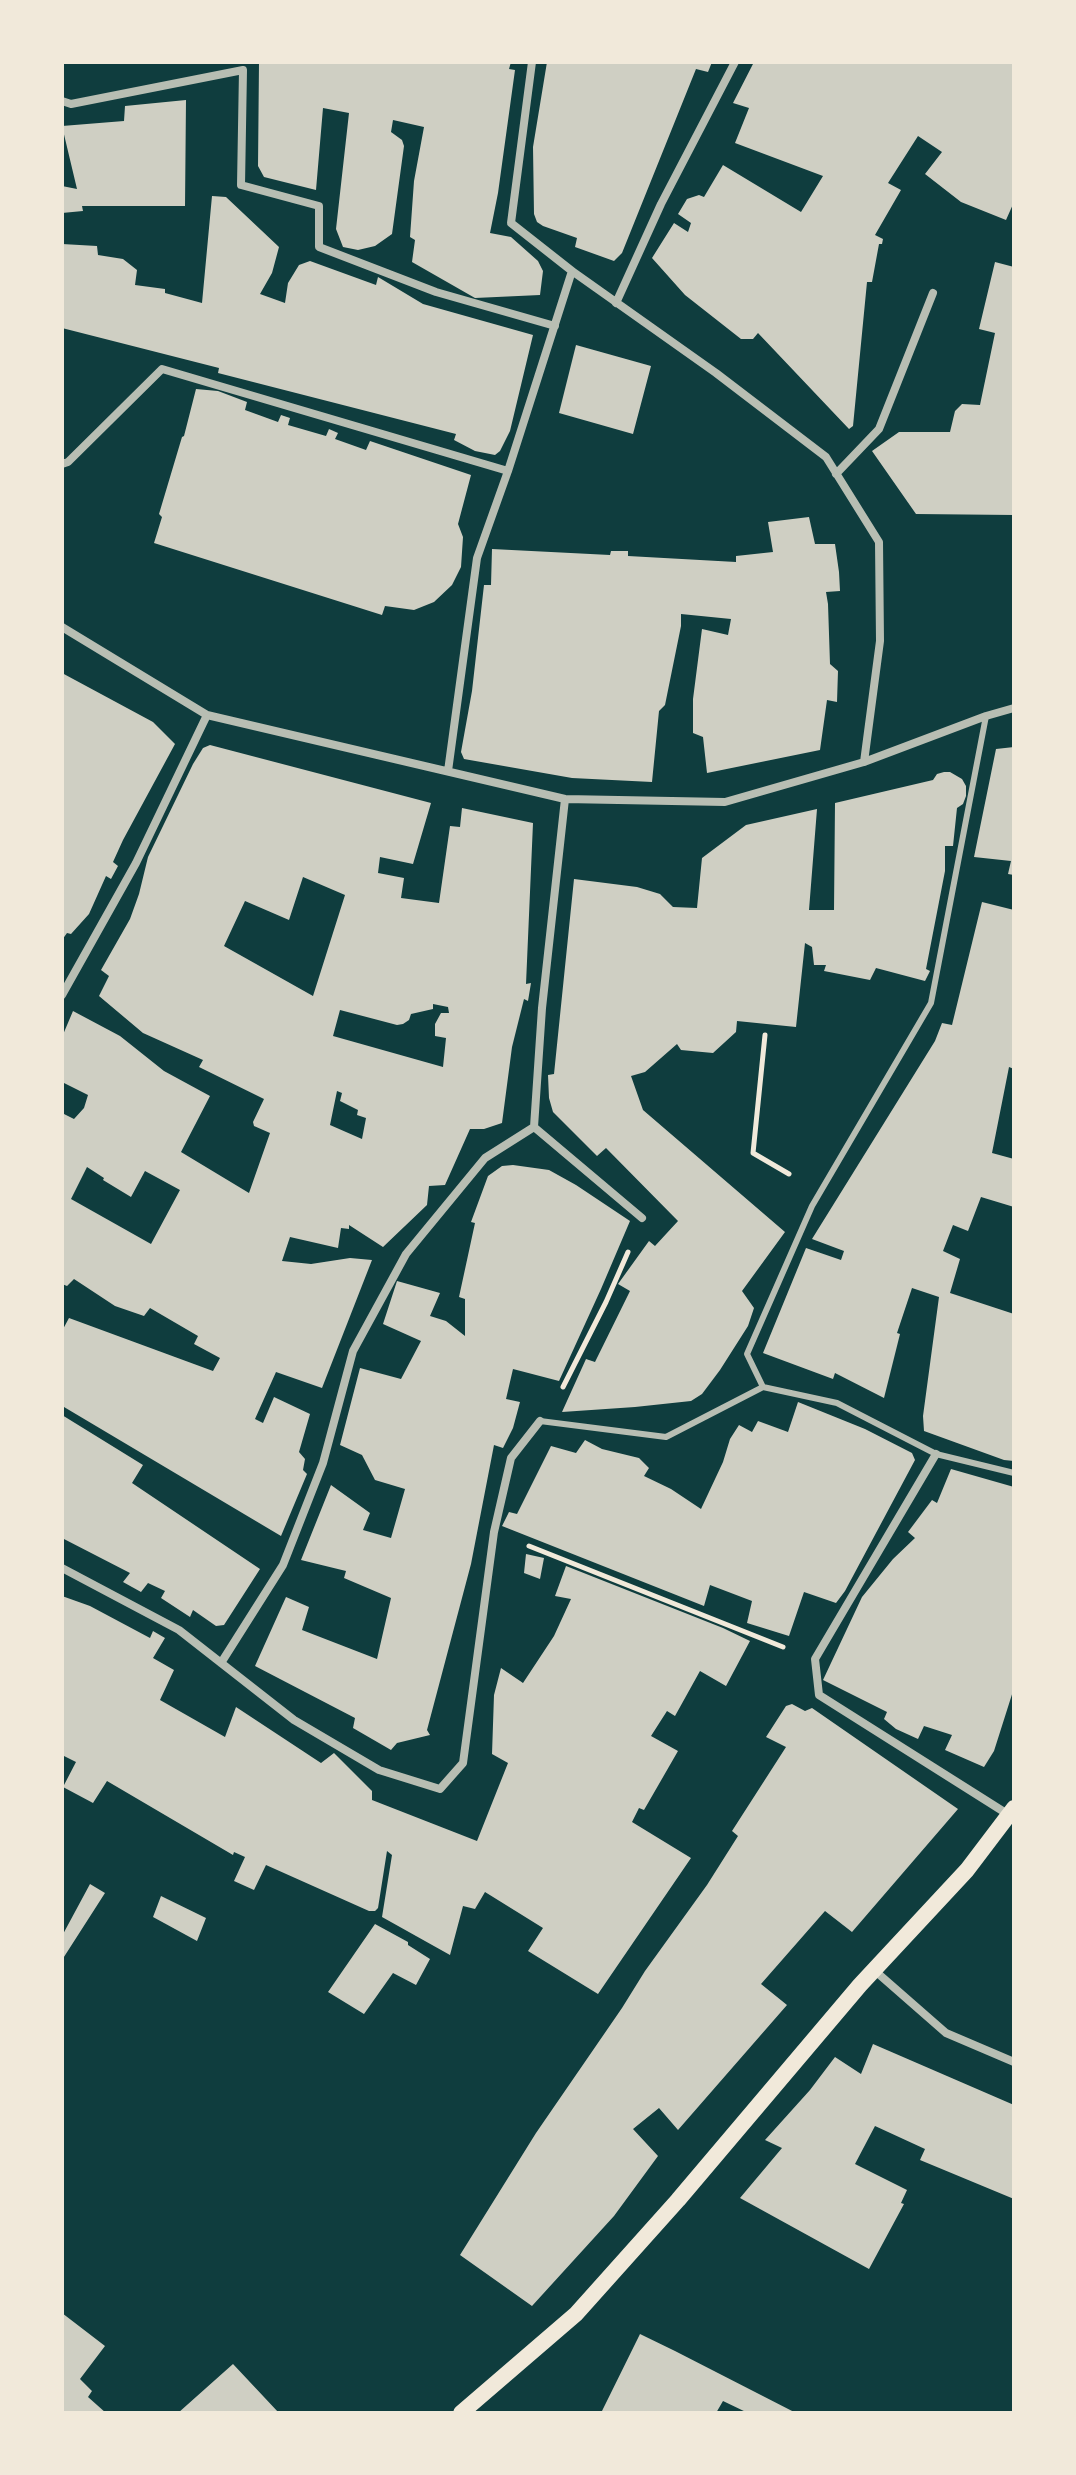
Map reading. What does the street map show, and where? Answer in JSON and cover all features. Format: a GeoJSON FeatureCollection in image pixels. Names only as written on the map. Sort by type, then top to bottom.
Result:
{"type":"FeatureCollection","features":[{"type":"Feature","properties":{"kind":"main road"},"geometry":{"type":"LineString","coordinates":[[461,2413],[576,2314],[678,2200],[874,1970],[967,1870],[1012,1812]]}},
{"type":"Feature","properties":{"kind":"street"},"geometry":{"type":"LineString","coordinates":[[532,62],[511,223],[826,457],[879,542],[880,641],[864,762]]}},
{"type":"Feature","properties":{"kind":"street"},"geometry":{"type":"LineString","coordinates":[[616,303],[661,204],[735,62]]}},
{"type":"Feature","properties":{"kind":"street"},"geometry":{"type":"LineString","coordinates":[[62,101],[71,104],[243,70],[241,185],[319,206],[319,247],[436,292],[555,326]]}},
{"type":"Feature","properties":{"kind":"street"},"geometry":{"type":"LineString","coordinates":[[448,771],[477,558],[572,271]]}},
{"type":"Feature","properties":{"kind":"street"},"geometry":{"type":"LineString","coordinates":[[836,474],[879,429],[933,293]]}},
{"type":"Feature","properties":{"kind":"street"},"geometry":{"type":"LineString","coordinates":[[62,464],[68,462],[162,369],[508,471]]}},
{"type":"Feature","properties":{"kind":"street"},"geometry":{"type":"LineString","coordinates":[[62,627],[207,715],[565,799],[725,802],[864,762],[1014,708]]}},
{"type":"Feature","properties":{"kind":"street"},"geometry":{"type":"LineString","coordinates":[[62,995],[66,980],[136,863],[207,715]]}},
{"type":"Feature","properties":{"kind":"street"},"geometry":{"type":"LineString","coordinates":[[534,1127],[542,1008],[565,799]]}},
{"type":"Feature","properties":{"kind":"street"},"geometry":{"type":"LineString","coordinates":[[534,1127],[642,1218]]}},
{"type":"Feature","properties":{"kind":"street"},"geometry":{"type":"LineString","coordinates":[[221,1663],[283,1565],[323,1463],[353,1351],[406,1254],[485,1158],[534,1127]]}},
{"type":"Feature","properties":{"kind":"street"},"geometry":{"type":"LineString","coordinates":[[62,1568],[179,1630],[294,1720],[379,1770],[440,1789],[463,1763],[494,1532],[511,1458],[540,1421]]}},
{"type":"Feature","properties":{"kind":"street"},"geometry":{"type":"LineString","coordinates":[[936,1454],[815,1659],[819,1695],[1012,1812]]}},
{"type":"Feature","properties":{"kind":"street"},"geometry":{"type":"LineString","coordinates":[[874,1970],[946,2033],[1014,2062]]}},
{"type":"Feature","properties":{"kind":"lane"},"geometry":{"type":"LineString","coordinates":[[763,1387],[747,1354],[812,1206],[931,1003],[986,716]]}},
{"type":"Feature","properties":{"kind":"lane"},"geometry":{"type":"LineString","coordinates":[[540,1421],[666,1437],[763,1387],[837,1403],[936,1454],[1014,1473]]}},
{"type":"Feature","properties":{"kind":"path"},"geometry":{"type":"LineString","coordinates":[[765,1035],[753,1153],[821,1192]]}},
{"type":"Feature","properties":{"kind":"path"},"geometry":{"type":"LineString","coordinates":[[540,1421],[554,1404],[599,1315],[642,1218]]}},
{"type":"Feature","properties":{"kind":"path"},"geometry":{"type":"LineString","coordinates":[[494,1532],[815,1659]]}},
{"type":"Feature","properties":{"kind":"building"},"geometry":{"type":"Polygon","coordinates":[[[259,62],[511,62],[509,69],[515,70],[490,233],[511,237],[538,261],[543,271],[540,295],[475,298],[412,262],[415,240],[410,237],[414,181],[424,127],[393,120],[391,132],[402,140],[404,146],[392,234],[375,246],[358,250],[343,247],[336,229],[349,113],[323,108],[316,190],[264,177],[258,166],[259,62]]]}},
{"type":"Feature","properties":{"kind":"building"},"geometry":{"type":"Polygon","coordinates":[[[547,62],[712,62],[708,72],[696,69],[622,253],[614,261],[575,247],[577,238],[543,226],[534,214],[533,147],[547,62]]]}},
{"type":"Feature","properties":{"kind":"building"},"geometry":{"type":"Polygon","coordinates":[[[754,62],[1014,62],[1014,202],[1006,220],[961,202],[925,174],[942,152],[918,136],[888,183],[901,190],[875,235],[883,239],[879,244],[872,282],[867,282],[853,426],[849,429],[758,333],[753,339],[741,339],[685,295],[652,258],[674,223],[688,232],[691,223],[678,214],[687,199],[699,195],[704,197],[723,165],[801,212],[823,176],[735,143],[749,108],[733,103],[754,62]]]}},
{"type":"Feature","properties":{"kind":"building"},"geometry":{"type":"Polygon","coordinates":[[[186,100],[185,206],[82,206],[83,211],[62,213],[62,186],[77,189],[62,126],[124,121],[125,106],[186,100]]]}},
{"type":"Feature","properties":{"kind":"building"},"geometry":{"type":"Polygon","coordinates":[[[212,196],[226,197],[279,247],[272,273],[260,294],[285,303],[288,283],[299,265],[310,261],[376,285],[378,277],[423,304],[533,335],[510,431],[500,451],[495,455],[475,451],[454,440],[456,434],[218,373],[219,368],[62,328],[62,244],[97,246],[98,255],[123,259],[137,270],[135,285],[165,289],[165,293],[202,303],[212,196]]]}},
{"type":"Feature","properties":{"kind":"building"},"geometry":{"type":"Polygon","coordinates":[[[995,262],[1014,267],[1014,515],[916,514],[872,451],[899,432],[950,432],[955,411],[962,404],[980,405],[995,333],[979,329],[995,262]]]}},
{"type":"Feature","properties":{"kind":"building"},"geometry":{"type":"Polygon","coordinates":[[[576,345],[651,366],[633,434],[559,413],[576,345]]]}},
{"type":"Feature","properties":{"kind":"building"},"geometry":{"type":"Polygon","coordinates":[[[196,389],[218,391],[247,402],[245,410],[278,422],[281,415],[290,418],[288,425],[326,436],[329,429],[338,433],[335,439],[366,450],[370,441],[471,475],[458,524],[463,537],[461,567],[452,585],[434,602],[414,610],[385,606],[382,615],[154,543],[162,517],[159,514],[196,389]]]}},
{"type":"Feature","properties":{"kind":"building"},"geometry":{"type":"Polygon","coordinates":[[[809,517],[815,544],[835,544],[840,591],[826,592],[830,664],[838,671],[837,702],[827,700],[820,750],[707,773],[703,737],[693,733],[693,699],[702,629],[728,635],[731,619],[681,614],[665,705],[659,711],[652,782],[572,778],[464,759],[461,752],[472,691],[484,585],[491,585],[492,549],[610,555],[611,551],[628,551],[628,556],[736,562],[736,556],[773,552],[768,522],[809,517]]]}},
{"type":"Feature","properties":{"kind":"building"},"geometry":{"type":"Polygon","coordinates":[[[62,673],[153,722],[175,744],[123,840],[113,862],[118,866],[111,879],[106,876],[89,914],[62,940],[62,673]]]}},
{"type":"Feature","properties":{"kind":"building"},"geometry":{"type":"Polygon","coordinates":[[[210,745],[431,803],[413,864],[380,857],[378,873],[404,878],[401,898],[439,903],[450,826],[460,827],[462,808],[533,823],[526,984],[531,983],[512,1047],[502,1123],[484,1129],[470,1129],[445,1185],[429,1186],[427,1205],[383,1247],[349,1225],[349,1229],[341,1228],[338,1248],[290,1237],[282,1261],[311,1264],[350,1258],[372,1260],[322,1388],[276,1372],[255,1419],[263,1423],[274,1397],[310,1414],[299,1452],[305,1459],[303,1470],[307,1474],[281,1536],[64,1407],[62,1410],[62,1331],[69,1318],[213,1371],[220,1358],[194,1344],[198,1336],[150,1308],[144,1316],[115,1306],[74,1279],[67,1286],[62,1284],[62,1113],[74,1119],[84,1108],[88,1095],[62,1082],[62,1037],[73,1011],[120,1036],[164,1071],[210,1096],[181,1152],[249,1193],[270,1133],[254,1126],[253,1122],[264,1099],[199,1067],[203,1060],[143,1033],[99,996],[109,976],[101,970],[130,919],[148,857],[203,748],[210,745]],[[303,877],[289,920],[245,901],[224,946],[313,996],[345,895],[303,877]],[[433,1004],[433,1009],[411,1014],[409,1020],[397,1025],[340,1010],[333,1036],[443,1067],[446,1038],[435,1036],[435,1024],[441,1013],[449,1013],[448,1007],[433,1004]],[[337,1091],[330,1125],[362,1139],[366,1118],[357,1115],[358,1110],[340,1101],[342,1093],[337,1091]],[[87,1167],[71,1199],[151,1244],[180,1190],[145,1171],[131,1197],[87,1167]]]}},
{"type":"Feature","properties":{"kind":"building"},"geometry":{"type":"Polygon","coordinates":[[[1014,747],[1014,875],[1008,874],[1011,861],[974,857],[996,749],[1014,747]]]}},
{"type":"Feature","properties":{"kind":"building"},"geometry":{"type":"Polygon","coordinates":[[[944,772],[962,779],[966,796],[957,808],[953,846],[945,846],[945,871],[926,969],[930,971],[925,981],[876,968],[870,980],[824,971],[826,965],[814,965],[812,947],[805,943],[796,1027],[737,1021],[736,1032],[713,1053],[681,1050],[677,1044],[645,1072],[631,1076],[643,1110],[785,1232],[742,1291],[754,1308],[748,1326],[702,1394],[691,1401],[562,1412],[586,1359],[595,1362],[630,1291],[618,1284],[649,1241],[655,1246],[678,1221],[606,1148],[597,1156],[553,1112],[548,1075],[554,1074],[574,879],[637,887],[660,894],[673,907],[697,908],[702,858],[746,825],[817,809],[809,910],[834,910],[835,803],[933,780],[937,774],[944,772]]]}},
{"type":"Feature","properties":{"kind":"building"},"geometry":{"type":"Polygon","coordinates":[[[982,902],[1014,910],[1014,1069],[1009,1067],[992,1153],[1014,1159],[1014,1207],[981,1197],[968,1231],[953,1225],[943,1251],[960,1259],[950,1293],[1014,1314],[1014,1461],[924,1431],[923,1416],[939,1297],[912,1288],[897,1333],[900,1334],[884,1398],[835,1373],[833,1379],[763,1353],[806,1248],[841,1260],[844,1251],[812,1239],[935,1041],[942,1023],[952,1025],[982,902]]]}},
{"type":"Feature","properties":{"kind":"building"},"geometry":{"type":"Polygon","coordinates":[[[502,1166],[549,1170],[630,1221],[559,1381],[513,1369],[506,1399],[520,1402],[513,1428],[503,1448],[494,1445],[471,1564],[427,1730],[430,1735],[397,1743],[391,1750],[353,1728],[355,1718],[255,1666],[286,1597],[309,1607],[302,1630],[377,1659],[391,1598],[344,1578],[346,1571],[301,1560],[331,1485],[370,1513],[363,1530],[391,1538],[405,1489],[375,1480],[362,1455],[340,1445],[360,1368],[401,1379],[421,1341],[383,1324],[397,1281],[440,1293],[430,1316],[446,1321],[465,1336],[465,1299],[459,1297],[475,1223],[471,1222],[488,1176],[502,1166]]]}},
{"type":"Feature","properties":{"kind":"building"},"geometry":{"type":"Polygon","coordinates":[[[798,1402],[865,1429],[912,1453],[915,1460],[845,1591],[836,1603],[804,1592],[789,1636],[747,1623],[752,1601],[710,1585],[704,1606],[502,1526],[509,1512],[517,1514],[551,1446],[576,1453],[585,1440],[602,1449],[639,1458],[649,1468],[644,1476],[701,1509],[730,1439],[739,1425],[752,1432],[758,1421],[788,1432],[798,1402]]]}},
{"type":"Feature","properties":{"kind":"building"},"geometry":{"type":"Polygon","coordinates":[[[62,1415],[143,1465],[132,1483],[260,1569],[224,1625],[216,1626],[193,1610],[190,1617],[161,1598],[165,1591],[148,1583],[141,1592],[123,1582],[130,1573],[62,1538],[62,1415]]]}},
{"type":"Feature","properties":{"kind":"building"},"geometry":{"type":"Polygon","coordinates":[[[951,1469],[1014,1487],[1014,1688],[994,1751],[984,1767],[945,1750],[952,1735],[924,1726],[918,1739],[896,1729],[884,1719],[887,1712],[823,1680],[862,1597],[915,1538],[908,1532],[932,1500],[937,1503],[951,1469]]]}},
{"type":"Feature","properties":{"kind":"building"},"geometry":{"type":"Polygon","coordinates":[[[526,1554],[544,1558],[540,1579],[524,1573],[526,1554]]]}},
{"type":"Feature","properties":{"kind":"building"},"geometry":{"type":"Polygon","coordinates":[[[566,1566],[750,1641],[726,1686],[700,1671],[675,1716],[667,1711],[651,1736],[678,1751],[644,1810],[639,1808],[632,1822],[691,1858],[598,1994],[528,1951],[543,1928],[485,1892],[475,1909],[463,1906],[450,1955],[382,1917],[392,1855],[387,1851],[375,1911],[266,1865],[254,1890],[234,1881],[245,1857],[234,1852],[233,1855],[107,1781],[93,1803],[63,1787],[76,1762],[62,1755],[62,1596],[90,1606],[150,1638],[153,1631],[165,1638],[153,1658],[174,1670],[160,1700],[225,1737],[236,1707],[321,1763],[334,1753],[372,1791],[372,1800],[477,1841],[508,1763],[492,1754],[494,1695],[501,1668],[523,1683],[554,1636],[571,1599],[555,1596],[566,1566]]]}},
{"type":"Feature","properties":{"kind":"building"},"geometry":{"type":"Polygon","coordinates":[[[792,1704],[805,1711],[812,1708],[958,1809],[852,1932],[825,1911],[761,1984],[787,2005],[678,2130],[659,2108],[633,2129],[658,2156],[614,2216],[532,2306],[460,2255],[536,2133],[738,1836],[732,1831],[786,1747],[766,1737],[786,1706],[792,1704]]]}},
{"type":"Feature","properties":{"kind":"building"},"geometry":{"type":"Polygon","coordinates":[[[90,1884],[105,1893],[62,1960],[62,1936],[90,1884]]]}},
{"type":"Feature","properties":{"kind":"building"},"geometry":{"type":"Polygon","coordinates":[[[161,1896],[206,1918],[197,1941],[153,1917],[161,1896]]]}},
{"type":"Feature","properties":{"kind":"building"},"geometry":{"type":"Polygon","coordinates":[[[375,1924],[408,1942],[430,1959],[416,1985],[393,1973],[364,2014],[328,1992],[375,1924]]]}},
{"type":"Feature","properties":{"kind":"building"},"geometry":{"type":"Polygon","coordinates":[[[873,2044],[1014,2105],[1014,2199],[920,2160],[925,2149],[875,2126],[855,2164],[907,2190],[901,2203],[904,2204],[869,2269],[740,2198],[782,2148],[765,2140],[835,2057],[861,2074],[873,2044]]]}},
{"type":"Feature","properties":{"kind":"building"},"geometry":{"type":"Polygon","coordinates":[[[62,2313],[105,2346],[80,2379],[92,2391],[88,2397],[106,2413],[62,2413],[62,2313]]]}},
{"type":"Feature","properties":{"kind":"building"},"geometry":{"type":"Polygon","coordinates":[[[640,2334],[796,2413],[748,2413],[723,2401],[716,2413],[601,2413],[640,2334]]]}},
{"type":"Feature","properties":{"kind":"building"},"geometry":{"type":"Polygon","coordinates":[[[233,2364],[279,2413],[178,2413],[233,2364]]]}}]}
